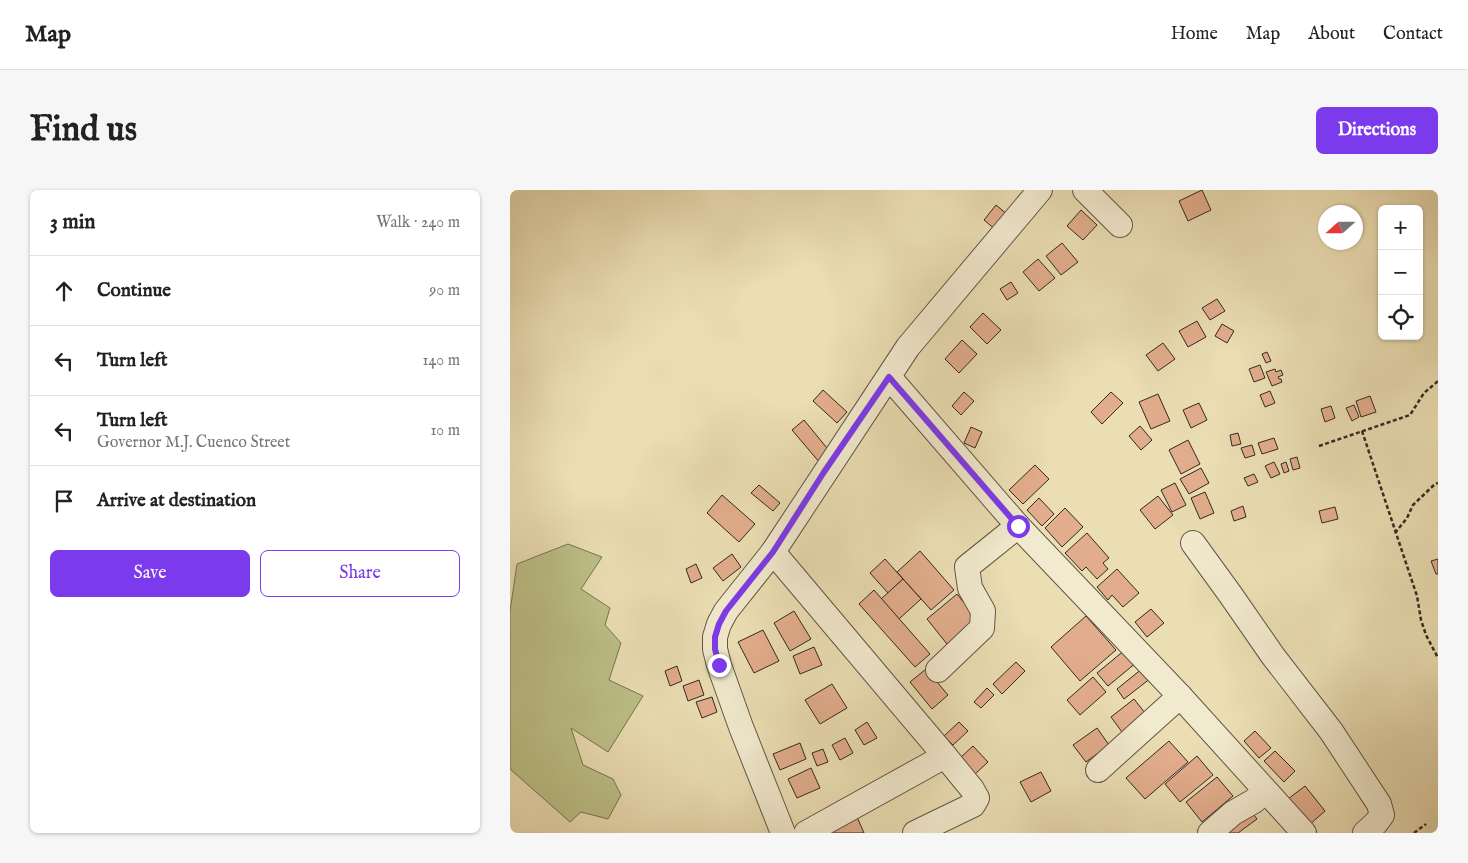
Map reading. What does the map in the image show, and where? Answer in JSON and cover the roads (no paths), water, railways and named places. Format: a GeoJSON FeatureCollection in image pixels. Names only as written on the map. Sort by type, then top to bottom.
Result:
{"type":"FeatureCollection","features":[{"type":"Feature","properties":{"kind":"street"},"geometry":{"type":"LineString","coordinates":[[783,833],[740,727],[719,665],[715,649],[715,637],[719,624],[726,611],[773,552],[908,347],[1040,190]]}},
{"type":"Feature","properties":{"kind":"street"},"geometry":{"type":"LineString","coordinates":[[1085,190],[1120,225]]}},
{"type":"Feature","properties":{"kind":"street"},"geometry":{"type":"LineString","coordinates":[[889,377],[1018,526],[1180,696],[1304,833]]}},
{"type":"Feature","properties":{"kind":"street"},"geometry":{"type":"LineString","coordinates":[[938,670],[982,628],[983,612],[970,588],[967,567],[1018,526]]}},
{"type":"Feature","properties":{"kind":"street"},"geometry":{"type":"LineString","coordinates":[[1193,542],[1273,656],[1331,731],[1379,804],[1382,815],[1364,833]]}},
{"type":"Feature","properties":{"kind":"street"},"geometry":{"type":"LineString","coordinates":[[773,552],[945,756],[977,798],[973,805],[915,833]]}},
{"type":"Feature","properties":{"kind":"street"},"geometry":{"type":"LineString","coordinates":[[1098,770],[1180,696]]}},
{"type":"Feature","properties":{"kind":"street"},"geometry":{"type":"LineString","coordinates":[[806,833],[945,756]]}},
{"type":"Feature","properties":{"kind":"street"},"geometry":{"type":"LineString","coordinates":[[1210,833],[1265,791]]}}]}
